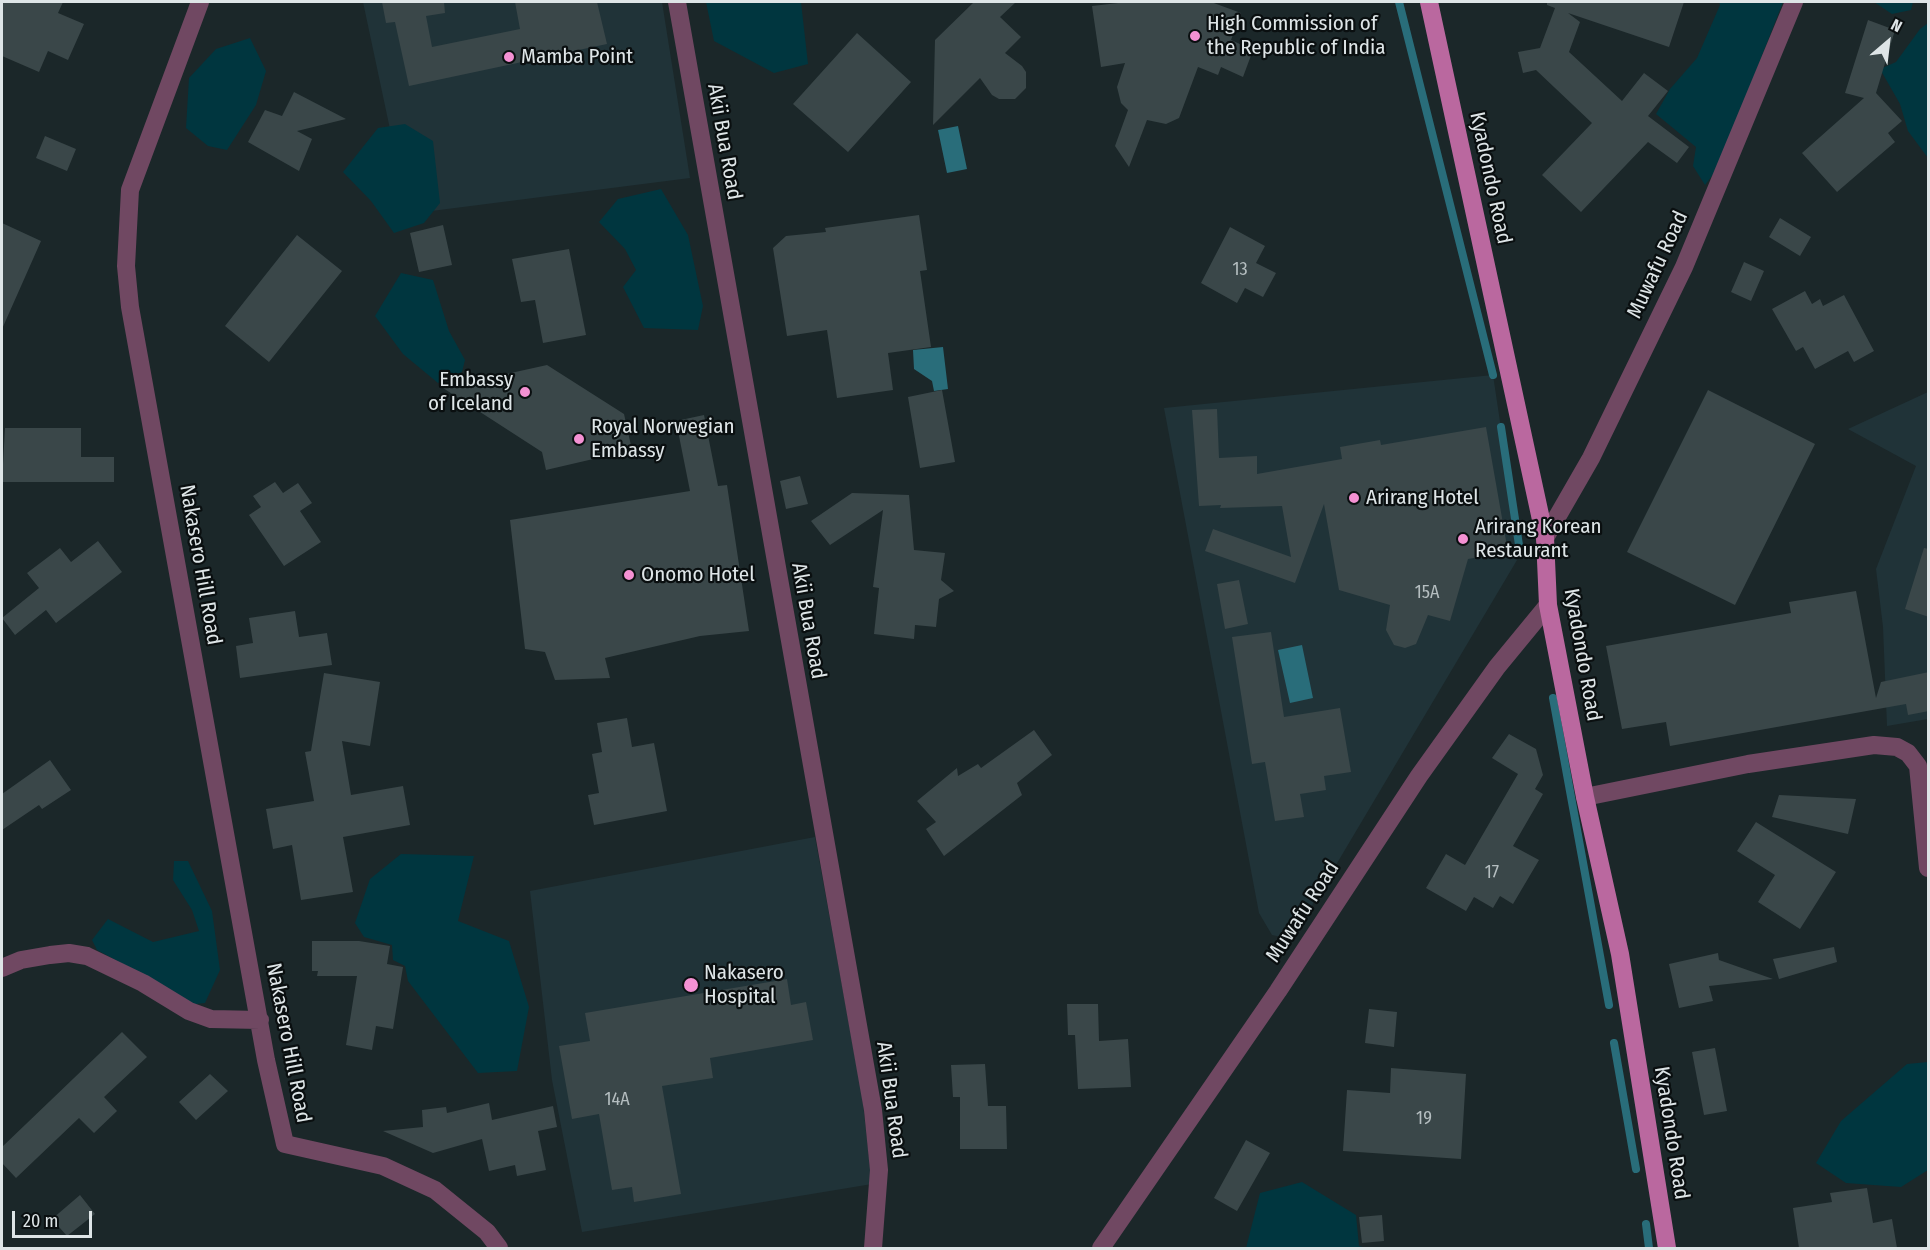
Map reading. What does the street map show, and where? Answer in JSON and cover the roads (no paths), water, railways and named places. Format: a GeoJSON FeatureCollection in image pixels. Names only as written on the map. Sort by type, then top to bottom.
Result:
{"type":"FeatureCollection","features":[{"type":"Feature","properties":{"kind":"main road","name":"Kyadondo Road"},"geometry":{"type":"LineString","coordinates":[[1429,2],[1545,538],[1548,605],[1585,797],[1620,954],[1667,1248]]}},
{"type":"Feature","properties":{"kind":"street","name":"Nakasero Hill Road"},"geometry":{"type":"LineString","coordinates":[[200,2],[130,190],[126,266],[130,307],[260,1020],[285,1144],[383,1166],[435,1190],[488,1232],[499,1248]]}},
{"type":"Feature","properties":{"kind":"street","name":"Akii Bua Road"},"geometry":{"type":"LineString","coordinates":[[677,2],[873,1110],[879,1170],[873,1248]]}},
{"type":"Feature","properties":{"kind":"street","name":"Muwafu Road"},"geometry":{"type":"LineString","coordinates":[[1545,538],[1590,458],[1684,267],[1794,2]]}},
{"type":"Feature","properties":{"kind":"street","name":"Muwafu Road"},"geometry":{"type":"LineString","coordinates":[[1101,1248],[1278,991],[1419,776],[1497,667],[1548,605]]}},
{"type":"Feature","properties":{"kind":"street"},"geometry":{"type":"LineString","coordinates":[[1585,797],[1748,764],[1874,745],[1897,747],[1908,753],[1918,766],[1929,868]]}},
{"type":"Feature","properties":{"kind":"street"},"geometry":{"type":"LineString","coordinates":[[2,968],[21,960],[69,953],[78,954],[110,966],[189,1011],[211,1019],[260,1020]]}},
{"type":"Feature","properties":{"kind":"waterway"},"geometry":{"type":"LineString","coordinates":[[1399,2],[1493,375]]}},
{"type":"Feature","properties":{"kind":"waterway"},"geometry":{"type":"LineString","coordinates":[[1501,427],[1519,545]]}},
{"type":"Feature","properties":{"kind":"waterway"},"geometry":{"type":"LineString","coordinates":[[1553,698],[1609,1005]]}},
{"type":"Feature","properties":{"kind":"waterway"},"geometry":{"type":"LineString","coordinates":[[1614,1043],[1636,1169]]}},
{"type":"Feature","properties":{"kind":"waterway"},"geometry":{"type":"LineString","coordinates":[[1646,1224],[1649,1248]]}},
{"type":"Feature","properties":{"kind":"place","name":"High Commission of the Republic of India"},"geometry":{"type":"Point","coordinates":[1195,36]}},
{"type":"Feature","properties":{"kind":"place","name":"Mamba Point"},"geometry":{"type":"Point","coordinates":[509,57]}},
{"type":"Feature","properties":{"kind":"place","name":"Embassy of Iceland"},"geometry":{"type":"Point","coordinates":[525,392]}},
{"type":"Feature","properties":{"kind":"place","name":"Royal Norwegian Embassy"},"geometry":{"type":"Point","coordinates":[579,439]}},
{"type":"Feature","properties":{"kind":"place","name":"Arirang Hotel"},"geometry":{"type":"Point","coordinates":[1354,498]}},
{"type":"Feature","properties":{"kind":"place","name":"Arirang Korean Restaurant"},"geometry":{"type":"Point","coordinates":[1463,539]}},
{"type":"Feature","properties":{"kind":"place","name":"Onomo Hotel"},"geometry":{"type":"Point","coordinates":[629,575]}},
{"type":"Feature","properties":{"kind":"place","name":"Nakasero Hospital"},"geometry":{"type":"Point","coordinates":[691,985]}}]}
